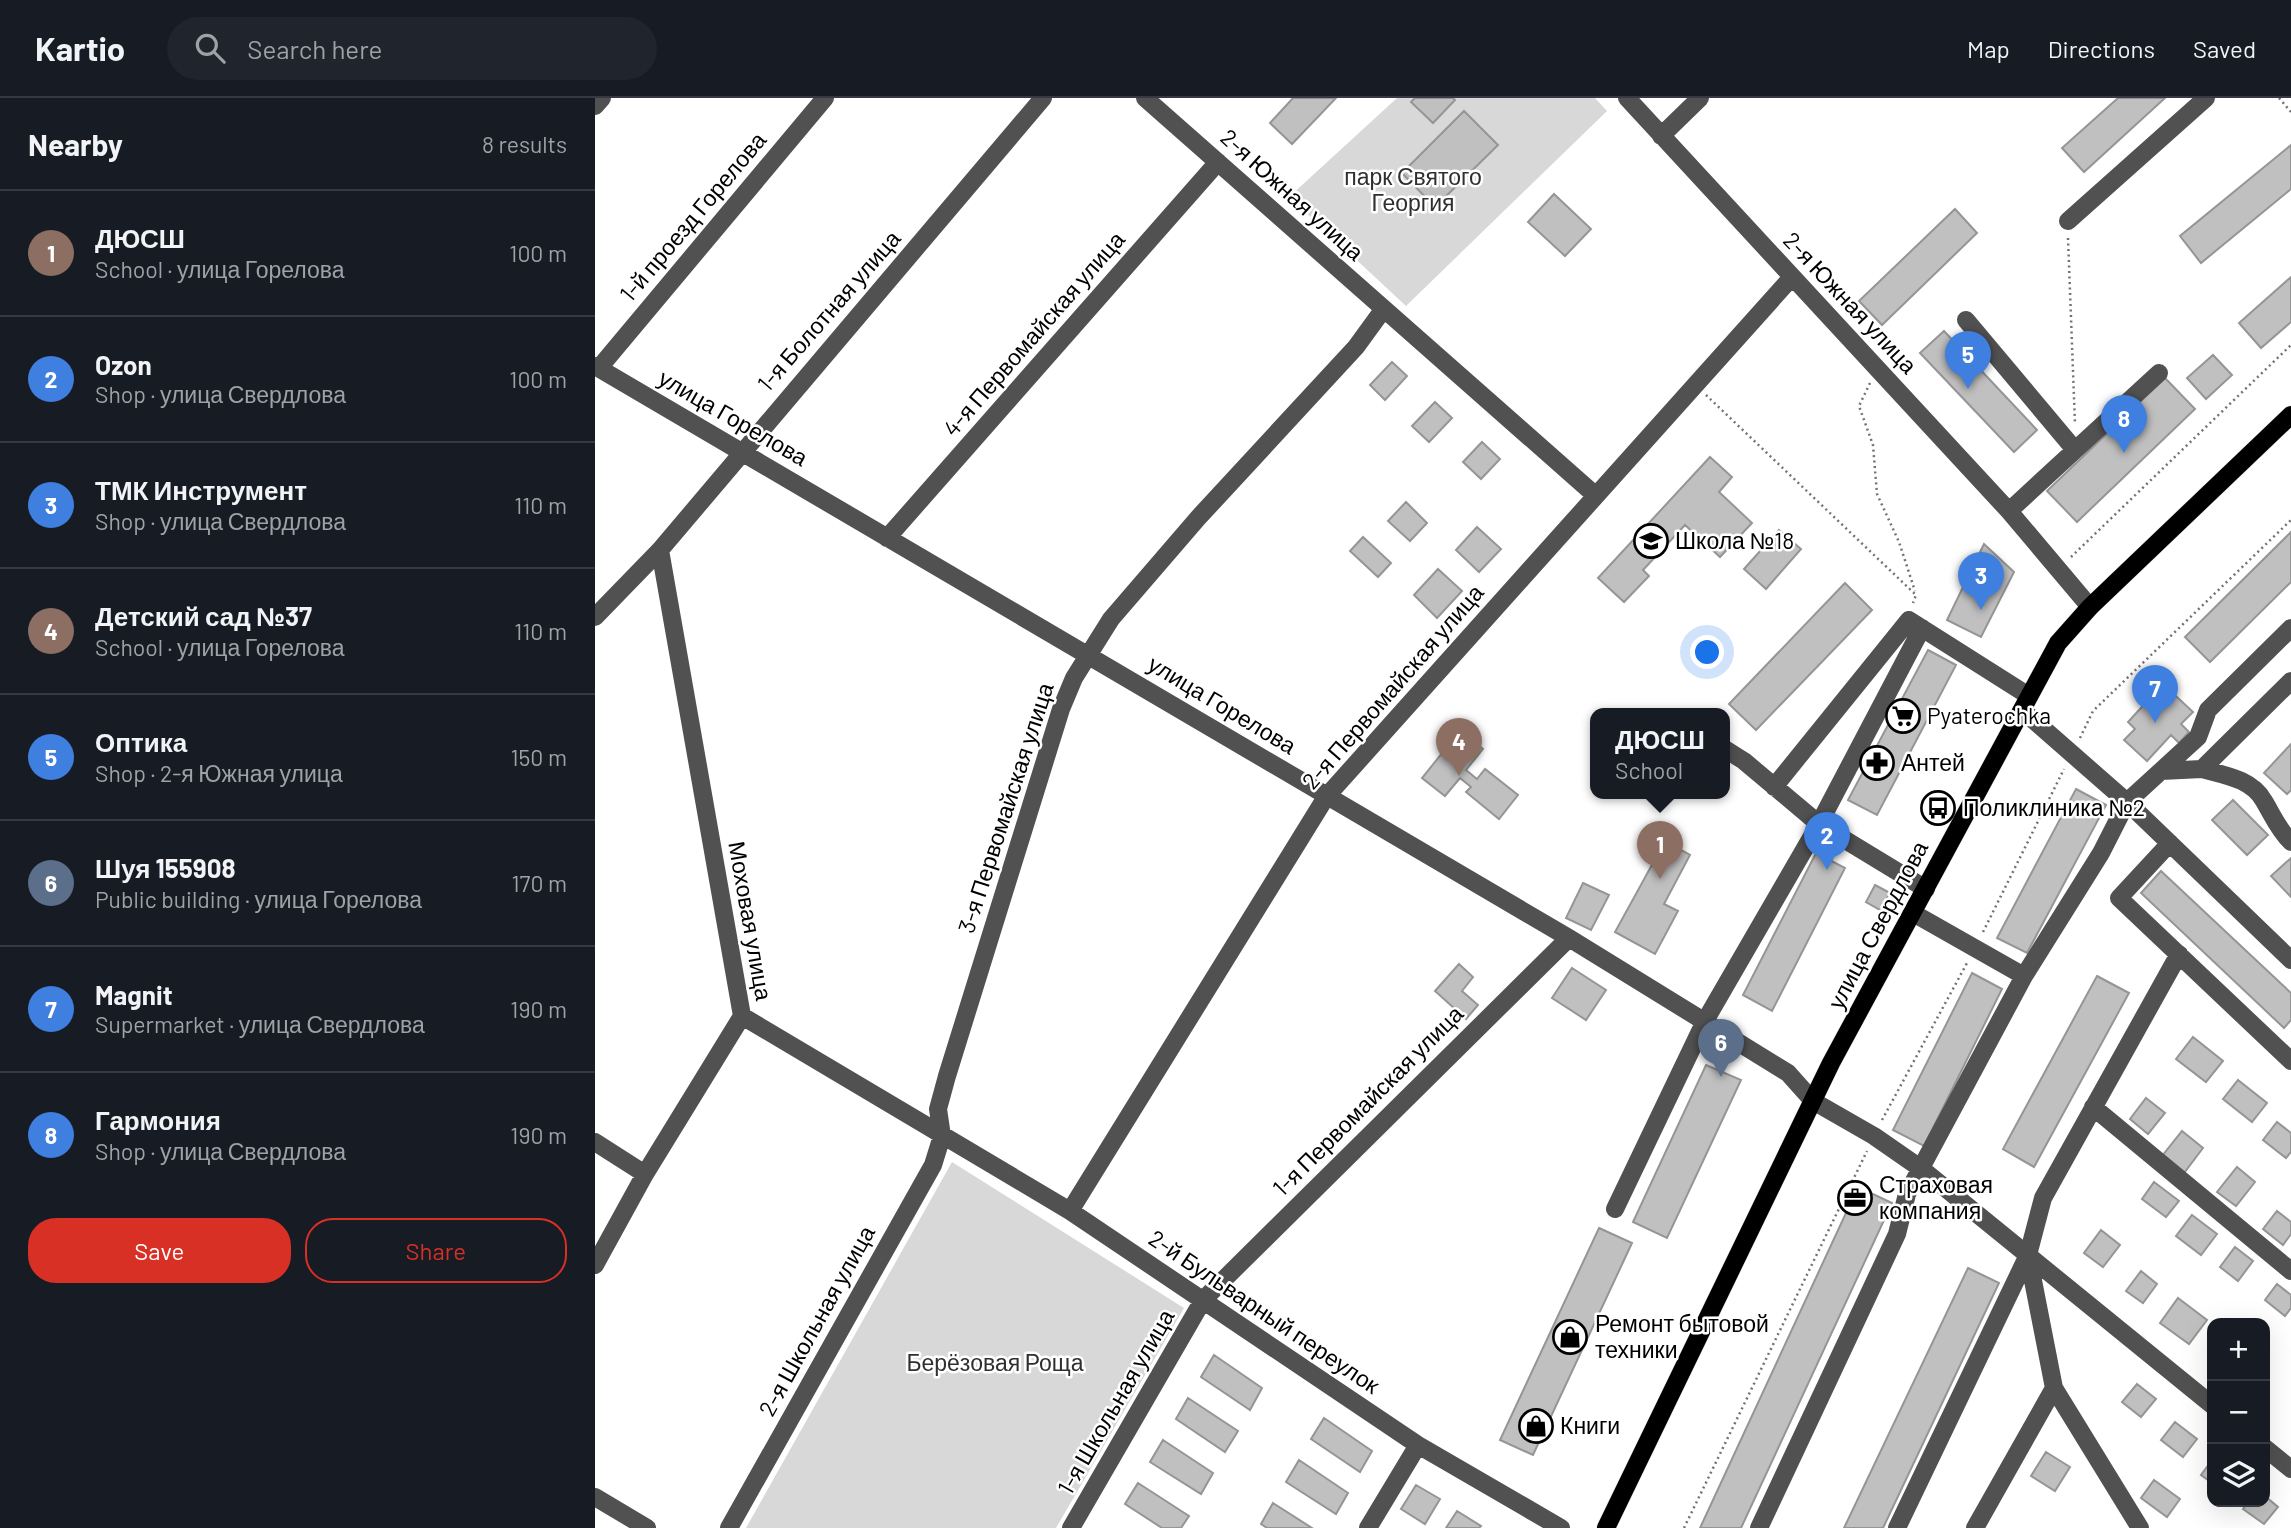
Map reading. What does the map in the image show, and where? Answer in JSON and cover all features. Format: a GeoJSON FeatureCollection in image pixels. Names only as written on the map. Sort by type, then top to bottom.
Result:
{"type":"FeatureCollection","features":[{"type":"Feature","properties":{"kind":"main road","name":"улица Свердлова"},"geometry":{"type":"LineString","coordinates":[[1606,1528],[1813,1101],[2058,643],[2090,607],[2289,422]]}},
{"type":"Feature","properties":{"kind":"street"},"geometry":{"type":"LineString","coordinates":[[595,106],[602,98]]}},
{"type":"Feature","properties":{"kind":"street","name":"1-й проезд Горелова"},"geometry":{"type":"LineString","coordinates":[[597,367],[825,98]]}},
{"type":"Feature","properties":{"kind":"street","name":"1-я Болотная улица"},"geometry":{"type":"LineString","coordinates":[[595,617],[660,550],[1043,98]]}},
{"type":"Feature","properties":{"kind":"street","name":"2-я Южная улица"},"geometry":{"type":"LineString","coordinates":[[1145,98],[1595,495]]}},
{"type":"Feature","properties":{"kind":"street","name":"2-я Южная улица"},"geometry":{"type":"LineString","coordinates":[[1627,98],[2009,511],[2090,607]]}},
{"type":"Feature","properties":{"kind":"street"},"geometry":{"type":"LineString","coordinates":[[1661,135],[1700,98]]}},
{"type":"Feature","properties":{"kind":"street"},"geometry":{"type":"LineString","coordinates":[[2068,221],[2206,98]]}},
{"type":"Feature","properties":{"kind":"street","name":"4-я Первомайская улица"},"geometry":{"type":"LineString","coordinates":[[887,538],[1219,163]]}},
{"type":"Feature","properties":{"kind":"street","name":"2-я Первомайская улица"},"geometry":{"type":"LineString","coordinates":[[1070,1211],[1326,797],[1792,277]]}},
{"type":"Feature","properties":{"kind":"street","name":"3-я Первомайская улица"},"geometry":{"type":"LineString","coordinates":[[942,1136],[938,1109],[947,1076],[1061,709],[1074,678],[1111,619],[1198,518],[1356,347],[1380,314],[1386,312]]}},
{"type":"Feature","properties":{"kind":"street"},"geometry":{"type":"LineString","coordinates":[[1966,320],[2075,450]]}},
{"type":"Feature","properties":{"kind":"street","name":"улица Горелова"},"geometry":{"type":"LineString","coordinates":[[597,367],[1089,654],[1326,797],[1569,937],[1788,1073],[1813,1101],[1874,1136],[1923,1170],[2207,1401]]}},
{"type":"Feature","properties":{"kind":"street"},"geometry":{"type":"LineString","coordinates":[[2009,511],[2159,373]]}},
{"type":"Feature","properties":{"kind":"street","name":"Моховая улица"},"geometry":{"type":"LineString","coordinates":[[595,1265],[645,1174],[742,1016],[660,550]]}},
{"type":"Feature","properties":{"kind":"street"},"geometry":{"type":"LineString","coordinates":[[1915,624],[2025,703],[2072,753],[2127,802],[2291,960]]}},
{"type":"Feature","properties":{"kind":"street"},"geometry":{"type":"LineString","coordinates":[[1775,786],[1915,624]]}},
{"type":"Feature","properties":{"kind":"street"},"geometry":{"type":"LineString","coordinates":[[1615,1209],[1705,1021],[1819,824],[1915,624]]}},
{"type":"Feature","properties":{"kind":"street"},"geometry":{"type":"LineString","coordinates":[[1759,1528],[1898,1234],[1907,1194],[1923,1170],[2024,976],[2101,853],[2127,802],[2198,737],[2208,710],[2291,628]]}},
{"type":"Feature","properties":{"kind":"street"},"geometry":{"type":"LineString","coordinates":[[2202,769],[2287,692]]}},
{"type":"Feature","properties":{"kind":"street"},"geometry":{"type":"LineString","coordinates":[[1730,753],[1775,786],[1819,824],[1926,889]]}},
{"type":"Feature","properties":{"kind":"street"},"geometry":{"type":"LineString","coordinates":[[2161,771],[2202,769],[2239,779],[2263,797],[2278,829],[2291,842]]}},
{"type":"Feature","properties":{"kind":"street"},"geometry":{"type":"LineString","coordinates":[[2170,843],[2119,898],[2291,1061]]}},
{"type":"Feature","properties":{"kind":"street"},"geometry":{"type":"LineString","coordinates":[[1913,914],[2024,976]]}},
{"type":"Feature","properties":{"kind":"street","name":"1-я Первомайская улица"},"geometry":{"type":"LineString","coordinates":[[1203,1300],[1569,937]]}},
{"type":"Feature","properties":{"kind":"street"},"geometry":{"type":"LineString","coordinates":[[1897,1528],[2028,1255],[2043,1198],[2179,954]]}},
{"type":"Feature","properties":{"kind":"street","name":"2-й Бульварный переулок"},"geometry":{"type":"LineString","coordinates":[[742,1016],[1070,1211],[1418,1445],[1561,1528]]}},
{"type":"Feature","properties":{"kind":"street"},"geometry":{"type":"LineString","coordinates":[[2093,1107],[2291,1271]]}},
{"type":"Feature","properties":{"kind":"street","name":"2-я Школьная улица"},"geometry":{"type":"LineString","coordinates":[[729,1528],[922,1185],[942,1136]]}},
{"type":"Feature","properties":{"kind":"street"},"geometry":{"type":"LineString","coordinates":[[595,1142],[645,1174]]}},
{"type":"Feature","properties":{"kind":"street"},"geometry":{"type":"LineString","coordinates":[[2028,1255],[2054,1388],[2140,1528]]}},
{"type":"Feature","properties":{"kind":"street","name":"1-я Школьная улица"},"geometry":{"type":"LineString","coordinates":[[1071,1528],[1203,1300]]}},
{"type":"Feature","properties":{"kind":"street"},"geometry":{"type":"LineString","coordinates":[[1975,1528],[2054,1388]]}},
{"type":"Feature","properties":{"kind":"street"},"geometry":{"type":"LineString","coordinates":[[1368,1528],[1418,1445]]}},
{"type":"Feature","properties":{"kind":"street"},"geometry":{"type":"LineString","coordinates":[[2270,1452],[2291,1469]]}},
{"type":"Feature","properties":{"kind":"street"},"geometry":{"type":"LineString","coordinates":[[595,1497],[647,1528]]}},
{"type":"Feature","properties":{"kind":"path"},"geometry":{"type":"LineString","coordinates":[[2279,98],[2291,112]]}},
{"type":"Feature","properties":{"kind":"path"},"geometry":{"type":"LineString","coordinates":[[2068,221],[2075,450]]}},
{"type":"Feature","properties":{"kind":"path"},"geometry":{"type":"LineString","coordinates":[[2059,569],[2291,345]]}},
{"type":"Feature","properties":{"kind":"path"},"geometry":{"type":"LineString","coordinates":[[1876,368],[1859,406],[1873,446],[1877,494],[1899,542],[1916,594],[1915,624]]}},
{"type":"Feature","properties":{"kind":"path"},"geometry":{"type":"LineString","coordinates":[[1695,384],[1916,594]]}},
{"type":"Feature","properties":{"kind":"path"},"geometry":{"type":"LineString","coordinates":[[1684,1528],[1874,1136],[1974,949],[2093,711],[2291,520]]}},
{"type":"Feature","properties":{"kind":"green space","name":"парк Святого Георгия"},"geometry":{"type":"Polygon","coordinates":[[[1397,98],[1595,98],[1607,111],[1406,306],[1289,197],[1397,98]]]}},
{"type":"Feature","properties":{"kind":"green space","name":"Берёзовая Роща"},"geometry":{"type":"Polygon","coordinates":[[[952,1162],[1184,1308],[1056,1528],[746,1528],[952,1162]]]}},
{"type":"Feature","properties":{"kind":"building"},"geometry":{"type":"Polygon","coordinates":[[[1293,98],[1336,98],[1292,144],[1270,123],[1293,98]]]}},
{"type":"Feature","properties":{"kind":"building"},"geometry":{"type":"Polygon","coordinates":[[[1415,98],[1455,100],[1433,123],[1411,102],[1415,98]]]}},
{"type":"Feature","properties":{"kind":"building"},"geometry":{"type":"Polygon","coordinates":[[[2118,98],[2165,98],[2084,172],[2062,148],[2118,98]]]}},
{"type":"Feature","properties":{"kind":"building"},"geometry":{"type":"Polygon","coordinates":[[[1464,111],[1498,145],[1435,207],[1402,173],[1464,111]]]}},
{"type":"Feature","properties":{"kind":"building"},"geometry":{"type":"Polygon","coordinates":[[[2291,145],[2291,189],[2201,263],[2180,236],[2291,145]]]}},
{"type":"Feature","properties":{"kind":"building"},"geometry":{"type":"Polygon","coordinates":[[[1554,194],[1591,229],[1565,256],[1528,222],[1554,194]]]}},
{"type":"Feature","properties":{"kind":"building"},"geometry":{"type":"Polygon","coordinates":[[[1955,209],[1977,233],[1882,325],[1859,301],[1955,209]]]}},
{"type":"Feature","properties":{"kind":"building"},"geometry":{"type":"Polygon","coordinates":[[[2291,277],[2291,322],[2261,348],[2239,323],[2291,277]]]}},
{"type":"Feature","properties":{"kind":"building"},"geometry":{"type":"Polygon","coordinates":[[[1944,331],[2037,430],[2014,452],[1920,353],[1944,331]]]}},
{"type":"Feature","properties":{"kind":"building"},"geometry":{"type":"Polygon","coordinates":[[[2213,355],[2232,375],[2206,399],[2187,378],[2213,355]]]}},
{"type":"Feature","properties":{"kind":"building"},"geometry":{"type":"Polygon","coordinates":[[[1392,362],[1407,376],[1385,400],[1370,385],[1392,362]]]}},
{"type":"Feature","properties":{"kind":"building"},"geometry":{"type":"Polygon","coordinates":[[[2165,378],[2195,409],[2077,522],[2047,491],[2165,378]]]}},
{"type":"Feature","properties":{"kind":"building"},"geometry":{"type":"Polygon","coordinates":[[[1435,402],[1452,418],[1429,442],[1412,426],[1435,402]]]}},
{"type":"Feature","properties":{"kind":"building"},"geometry":{"type":"Polygon","coordinates":[[[1482,442],[1500,459],[1481,479],[1463,462],[1482,442]]]}},
{"type":"Feature","properties":{"kind":"building","name":"Школа №18"},"geometry":{"type":"Polygon","coordinates":[[[1710,457],[1732,477],[1719,492],[1752,523],[1720,557],[1685,525],[1643,570],[1649,576],[1624,602],[1598,578],[1710,457]]]}},
{"type":"Feature","properties":{"kind":"building"},"geometry":{"type":"Polygon","coordinates":[[[1406,502],[1427,523],[1410,541],[1388,521],[1406,502]]]}},
{"type":"Feature","properties":{"kind":"building"},"geometry":{"type":"Polygon","coordinates":[[[1477,527],[1501,549],[1479,572],[1456,550],[1477,527]]]}},
{"type":"Feature","properties":{"kind":"building"},"geometry":{"type":"Polygon","coordinates":[[[1779,530],[1801,549],[1766,589],[1744,569],[1779,530]]]}},
{"type":"Feature","properties":{"kind":"building"},"geometry":{"type":"Polygon","coordinates":[[[2291,532],[2291,582],[2210,662],[2185,637],[2291,532]]]}},
{"type":"Feature","properties":{"kind":"building"},"geometry":{"type":"Polygon","coordinates":[[[1363,537],[1391,563],[1378,577],[1350,551],[1363,537]]]}},
{"type":"Feature","properties":{"kind":"building"},"geometry":{"type":"Polygon","coordinates":[[[1984,544],[2014,572],[1981,637],[1947,620],[1984,544]]]}},
{"type":"Feature","properties":{"kind":"building"},"geometry":{"type":"Polygon","coordinates":[[[1438,569],[1462,591],[1437,618],[1414,595],[1438,569]]]}},
{"type":"Feature","properties":{"kind":"building"},"geometry":{"type":"Polygon","coordinates":[[[1845,583],[1872,610],[1756,730],[1729,704],[1845,583]]]}},
{"type":"Feature","properties":{"kind":"building"},"geometry":{"type":"Polygon","coordinates":[[[1928,650],[1956,665],[1877,815],[1848,800],[1928,650]]]}},
{"type":"Feature","properties":{"kind":"building"},"geometry":{"type":"Polygon","coordinates":[[[2163,684],[2193,712],[2181,724],[2189,732],[2179,743],[2171,735],[2147,761],[2124,740],[2135,729],[2128,722],[2163,684]]]}},
{"type":"Feature","properties":{"kind":"building"},"geometry":{"type":"Polygon","coordinates":[[[1460,731],[1483,749],[1466,770],[1477,779],[1485,769],[1518,795],[1499,819],[1466,792],[1471,787],[1460,778],[1445,796],[1422,778],[1460,731]]]}},
{"type":"Feature","properties":{"kind":"building"},"geometry":{"type":"Polygon","coordinates":[[[2291,744],[2291,790],[2287,794],[2264,773],[2291,744]]]}},
{"type":"Feature","properties":{"kind":"building"},"geometry":{"type":"Polygon","coordinates":[[[2076,789],[2106,805],[2027,953],[1997,938],[2076,789]]]}},
{"type":"Feature","properties":{"kind":"building"},"geometry":{"type":"Polygon","coordinates":[[[2233,800],[2268,835],[2247,855],[2212,820],[2233,800]]]}},
{"type":"Feature","properties":{"kind":"building"},"geometry":{"type":"Polygon","coordinates":[[[1665,841],[1690,855],[1664,904],[1678,911],[1655,954],[1615,932],[1665,841]]]}},
{"type":"Feature","properties":{"kind":"building"},"geometry":{"type":"Polygon","coordinates":[[[1816,853],[1845,868],[1772,1011],[1743,995],[1816,853]]]}},
{"type":"Feature","properties":{"kind":"building"},"geometry":{"type":"Polygon","coordinates":[[[2291,858],[2291,897],[2271,876],[2291,858]]]}},
{"type":"Feature","properties":{"kind":"building"},"geometry":{"type":"Polygon","coordinates":[[[2161,871],[2291,993],[2291,1020],[2284,1028],[2141,893],[2161,871]]]}},
{"type":"Feature","properties":{"kind":"building"},"geometry":{"type":"Polygon","coordinates":[[[1583,883],[1609,895],[1591,930],[1566,918],[1583,883]]]}},
{"type":"Feature","properties":{"kind":"building"},"geometry":{"type":"Polygon","coordinates":[[[1875,885],[1890,893],[1880,910],[1866,902],[1875,885]]]}},
{"type":"Feature","properties":{"kind":"building"},"geometry":{"type":"Polygon","coordinates":[[[1459,964],[1473,977],[1462,991],[1478,1005],[1466,1019],[1435,991],[1459,964]]]}},
{"type":"Feature","properties":{"kind":"building"},"geometry":{"type":"Polygon","coordinates":[[[1572,968],[1606,990],[1586,1020],[1552,998],[1572,968]]]}},
{"type":"Feature","properties":{"kind":"building"},"geometry":{"type":"Polygon","coordinates":[[[1972,973],[2002,989],[1924,1146],[1893,1130],[1972,973]]]}},
{"type":"Feature","properties":{"kind":"building"},"geometry":{"type":"Polygon","coordinates":[[[2097,976],[2129,993],[2034,1167],[2003,1149],[2097,976]]]}},
{"type":"Feature","properties":{"kind":"building"},"geometry":{"type":"Polygon","coordinates":[[[2193,1037],[2223,1061],[2206,1082],[2176,1059],[2193,1037]]]}},
{"type":"Feature","properties":{"kind":"building"},"geometry":{"type":"Polygon","coordinates":[[[1706,1065],[1741,1080],[1667,1238],[1633,1222],[1706,1065]]]}},
{"type":"Feature","properties":{"kind":"building"},"geometry":{"type":"Polygon","coordinates":[[[2238,1080],[2267,1103],[2252,1122],[2223,1099],[2238,1080]]]}},
{"type":"Feature","properties":{"kind":"building"},"geometry":{"type":"Polygon","coordinates":[[[2146,1098],[2165,1113],[2148,1134],[2130,1119],[2146,1098]]]}},
{"type":"Feature","properties":{"kind":"building"},"geometry":{"type":"Polygon","coordinates":[[[2277,1122],[2291,1133],[2291,1152],[2286,1158],[2263,1140],[2277,1122]]]}},
{"type":"Feature","properties":{"kind":"building"},"geometry":{"type":"Polygon","coordinates":[[[2182,1131],[2203,1148],[2184,1173],[2162,1156],[2182,1131]]]}},
{"type":"Feature","properties":{"kind":"building"},"geometry":{"type":"Polygon","coordinates":[[[2237,1167],[2255,1182],[2236,1206],[2217,1192],[2237,1167]]]}},
{"type":"Feature","properties":{"kind":"building"},"geometry":{"type":"Polygon","coordinates":[[[2154,1182],[2179,1201],[2166,1217],[2142,1199],[2154,1182]]]}},
{"type":"Feature","properties":{"kind":"building"},"geometry":{"type":"Polygon","coordinates":[[[1858,1187],[1892,1203],[1741,1528],[1700,1528],[1858,1187]]]}},
{"type":"Feature","properties":{"kind":"building"},"geometry":{"type":"Polygon","coordinates":[[[2277,1211],[2291,1222],[2291,1234],[2283,1245],[2263,1229],[2277,1211]]]}},
{"type":"Feature","properties":{"kind":"building"},"geometry":{"type":"Polygon","coordinates":[[[2192,1215],[2217,1234],[2201,1255],[2176,1236],[2192,1215]]]}},
{"type":"Feature","properties":{"kind":"building"},"geometry":{"type":"Polygon","coordinates":[[[1599,1228],[1632,1243],[1533,1455],[1500,1440],[1599,1228]]]}},
{"type":"Feature","properties":{"kind":"building"},"geometry":{"type":"Polygon","coordinates":[[[2101,1230],[2120,1245],[2103,1267],[2084,1253],[2101,1230]]]}},
{"type":"Feature","properties":{"kind":"building"},"geometry":{"type":"Polygon","coordinates":[[[2235,1247],[2253,1261],[2238,1281],[2220,1267],[2235,1247]]]}},
{"type":"Feature","properties":{"kind":"building"},"geometry":{"type":"Polygon","coordinates":[[[1968,1268],[1999,1283],[1883,1528],[1844,1528],[1968,1268]]]}},
{"type":"Feature","properties":{"kind":"building"},"geometry":{"type":"Polygon","coordinates":[[[2141,1271],[2157,1284],[2143,1303],[2126,1291],[2141,1271]]]}},
{"type":"Feature","properties":{"kind":"building"},"geometry":{"type":"Polygon","coordinates":[[[2277,1284],[2291,1295],[2291,1308],[2285,1316],[2265,1300],[2277,1284]]]}},
{"type":"Feature","properties":{"kind":"building"},"geometry":{"type":"Polygon","coordinates":[[[2178,1298],[2207,1320],[2189,1344],[2160,1323],[2178,1298]]]}},
{"type":"Feature","properties":{"kind":"building"},"geometry":{"type":"Polygon","coordinates":[[[1214,1355],[1262,1388],[1250,1410],[1201,1377],[1214,1355]]]}},
{"type":"Feature","properties":{"kind":"building"},"geometry":{"type":"Polygon","coordinates":[[[2137,1384],[2156,1399],[2141,1417],[2122,1402],[2137,1384]]]}},
{"type":"Feature","properties":{"kind":"building"},"geometry":{"type":"Polygon","coordinates":[[[1188,1398],[1238,1431],[1225,1452],[1176,1419],[1188,1398]]]}},
{"type":"Feature","properties":{"kind":"building"},"geometry":{"type":"Polygon","coordinates":[[[1324,1418],[1372,1451],[1360,1472],[1311,1439],[1324,1418]]]}},
{"type":"Feature","properties":{"kind":"building"},"geometry":{"type":"Polygon","coordinates":[[[2175,1422],[2197,1439],[2183,1457],[2161,1440],[2175,1422]]]}},
{"type":"Feature","properties":{"kind":"building"},"geometry":{"type":"Polygon","coordinates":[[[1163,1440],[1213,1473],[1201,1494],[1150,1462],[1163,1440]]]}},
{"type":"Feature","properties":{"kind":"building"},"geometry":{"type":"Polygon","coordinates":[[[2046,1452],[2070,1467],[2055,1491],[2031,1476],[2046,1452]]]}},
{"type":"Feature","properties":{"kind":"building"},"geometry":{"type":"Polygon","coordinates":[[[1299,1460],[1348,1493],[1336,1514],[1286,1482],[1299,1460]]]}},
{"type":"Feature","properties":{"kind":"building"},"geometry":{"type":"Polygon","coordinates":[[[2207,1467],[2207,1479],[2201,1475],[2207,1467]]]}},
{"type":"Feature","properties":{"kind":"building"},"geometry":{"type":"Polygon","coordinates":[[[2154,1480],[2180,1499],[2167,1517],[2141,1498],[2154,1480]]]}},
{"type":"Feature","properties":{"kind":"building"},"geometry":{"type":"Polygon","coordinates":[[[1138,1483],[1189,1516],[1181,1528],[1162,1528],[1125,1504],[1138,1483]]]}},
{"type":"Feature","properties":{"kind":"building"},"geometry":{"type":"Polygon","coordinates":[[[1416,1485],[1440,1499],[1425,1524],[1401,1509],[1416,1485]]]}},
{"type":"Feature","properties":{"kind":"building"},"geometry":{"type":"Polygon","coordinates":[[[2270,1500],[2278,1507],[2264,1524],[2243,1509],[2270,1507],[2270,1500]]]}},
{"type":"Feature","properties":{"kind":"building"},"geometry":{"type":"Polygon","coordinates":[[[1273,1503],[1312,1528],[1267,1528],[1261,1524],[1273,1503]]]}},
{"type":"Feature","properties":{"kind":"building"},"geometry":{"type":"Polygon","coordinates":[[[1457,1511],[1481,1526],[1446,1528],[1457,1511]]]}},
{"type":"Feature","properties":{"kind":"place","name":"Оптика"},"geometry":{"type":"Point","coordinates":[1968,389]}},
{"type":"Feature","properties":{"kind":"place","name":"Гармония"},"geometry":{"type":"Point","coordinates":[2124,453]}},
{"type":"Feature","properties":{"kind":"place","name":"Школа №18"},"geometry":{"type":"Point","coordinates":[1651,541]}},
{"type":"Feature","properties":{"kind":"place","name":"ТМК Инструмент"},"geometry":{"type":"Point","coordinates":[1981,610]}},
{"type":"Feature","properties":{"kind":"place","name":"Pyaterochka"},"geometry":{"type":"Point","coordinates":[1903,716]}},
{"type":"Feature","properties":{"kind":"place","name":"Magnit"},"geometry":{"type":"Point","coordinates":[2155,723]}},
{"type":"Feature","properties":{"kind":"place","name":"Антей"},"geometry":{"type":"Point","coordinates":[1877,763]}},
{"type":"Feature","properties":{"kind":"place","name":"Детский сад №37"},"geometry":{"type":"Point","coordinates":[1459,776]}},
{"type":"Feature","properties":{"kind":"place","name":"Поликлиника №2"},"geometry":{"type":"Point","coordinates":[1938,808]}},
{"type":"Feature","properties":{"kind":"place","name":"Ozon"},"geometry":{"type":"Point","coordinates":[1827,870]}},
{"type":"Feature","properties":{"kind":"place","name":"ДЮСШ"},"geometry":{"type":"Point","coordinates":[1660,879]}},
{"type":"Feature","properties":{"kind":"place","name":"Шуя 155908"},"geometry":{"type":"Point","coordinates":[1721,1077]}},
{"type":"Feature","properties":{"kind":"place","name":"Страховая компания"},"geometry":{"type":"Point","coordinates":[1855,1198]}},
{"type":"Feature","properties":{"kind":"place","name":"Ремонт бытовой техники"},"geometry":{"type":"Point","coordinates":[1570,1337]}},
{"type":"Feature","properties":{"kind":"place","name":"Книги"},"geometry":{"type":"Point","coordinates":[1536,1426]}}]}
